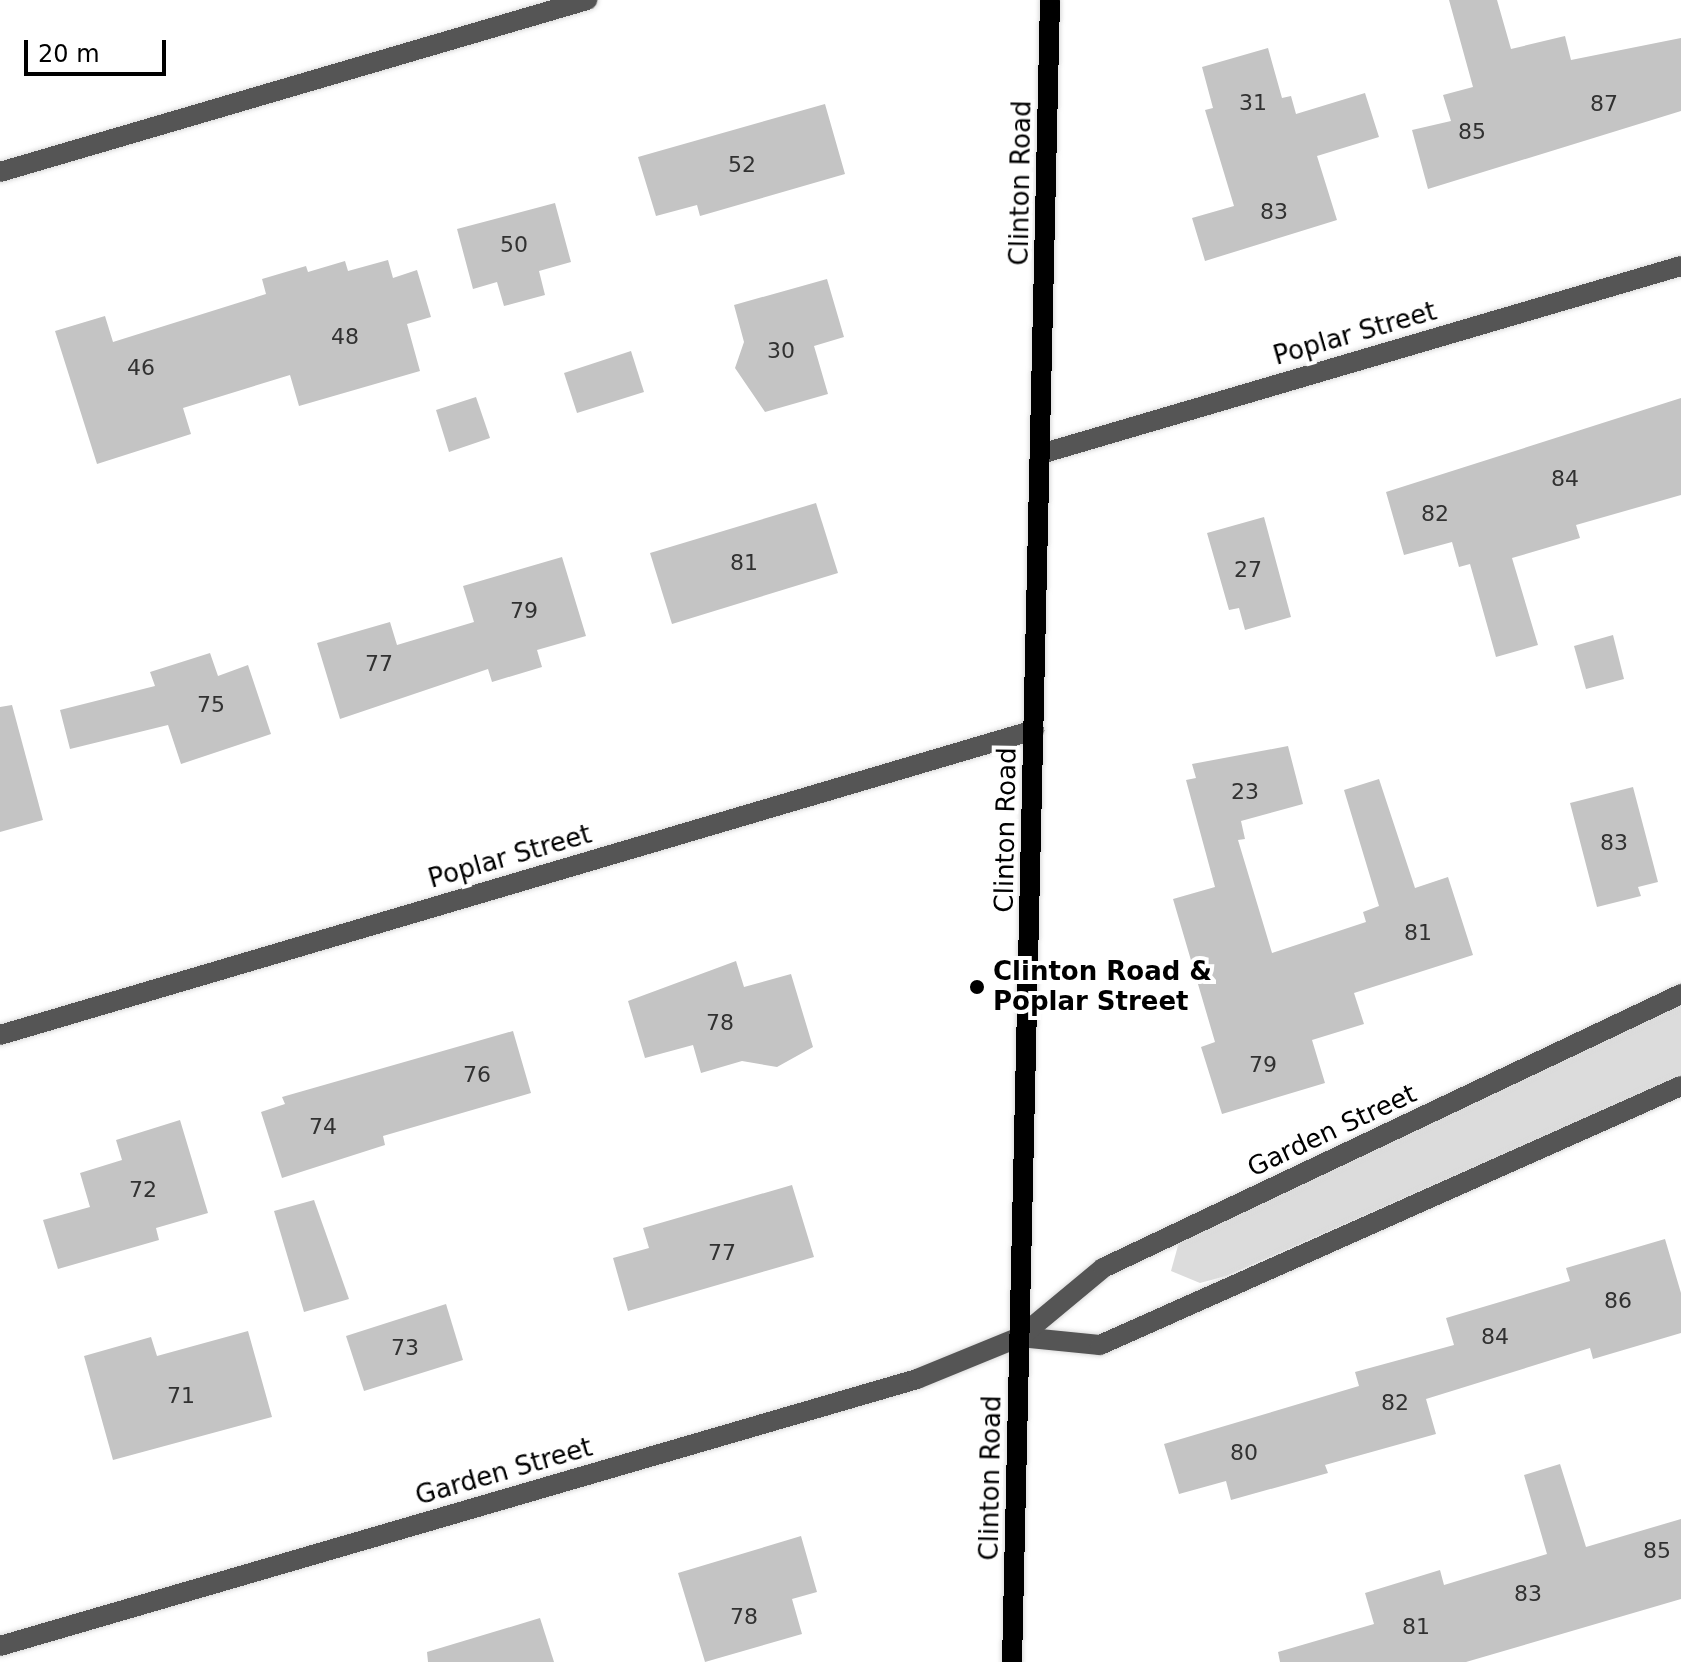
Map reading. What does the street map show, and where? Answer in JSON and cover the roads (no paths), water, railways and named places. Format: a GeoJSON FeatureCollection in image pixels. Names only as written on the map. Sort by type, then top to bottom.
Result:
{"type":"FeatureCollection","features":[{"type":"Feature","properties":{"kind":"main road","name":"Clinton Road"},"geometry":{"type":"LineString","coordinates":[[1012,1662],[1034,730],[1044,453],[1050,0]]}},
{"type":"Feature","properties":{"kind":"street"},"geometry":{"type":"LineString","coordinates":[[0,172],[587,0]]}},
{"type":"Feature","properties":{"kind":"street","name":"Poplar Street"},"geometry":{"type":"LineString","coordinates":[[1044,453],[1681,266]]}},
{"type":"Feature","properties":{"kind":"street","name":"Poplar Street"},"geometry":{"type":"LineString","coordinates":[[0,1035],[1034,730]]}},
{"type":"Feature","properties":{"kind":"street","name":"Garden Street"},"geometry":{"type":"LineString","coordinates":[[0,1646],[917,1379],[1020,1337],[1103,1268],[1681,994]]}},
{"type":"Feature","properties":{"kind":"street","name":"Garden Street"},"geometry":{"type":"LineString","coordinates":[[1020,1337],[1100,1345],[1681,1086]]}},
{"type":"Feature","properties":{"kind":"place","name":"Clinton Road & Poplar Street"},"geometry":{"type":"Point","coordinates":[977,987]}}]}
